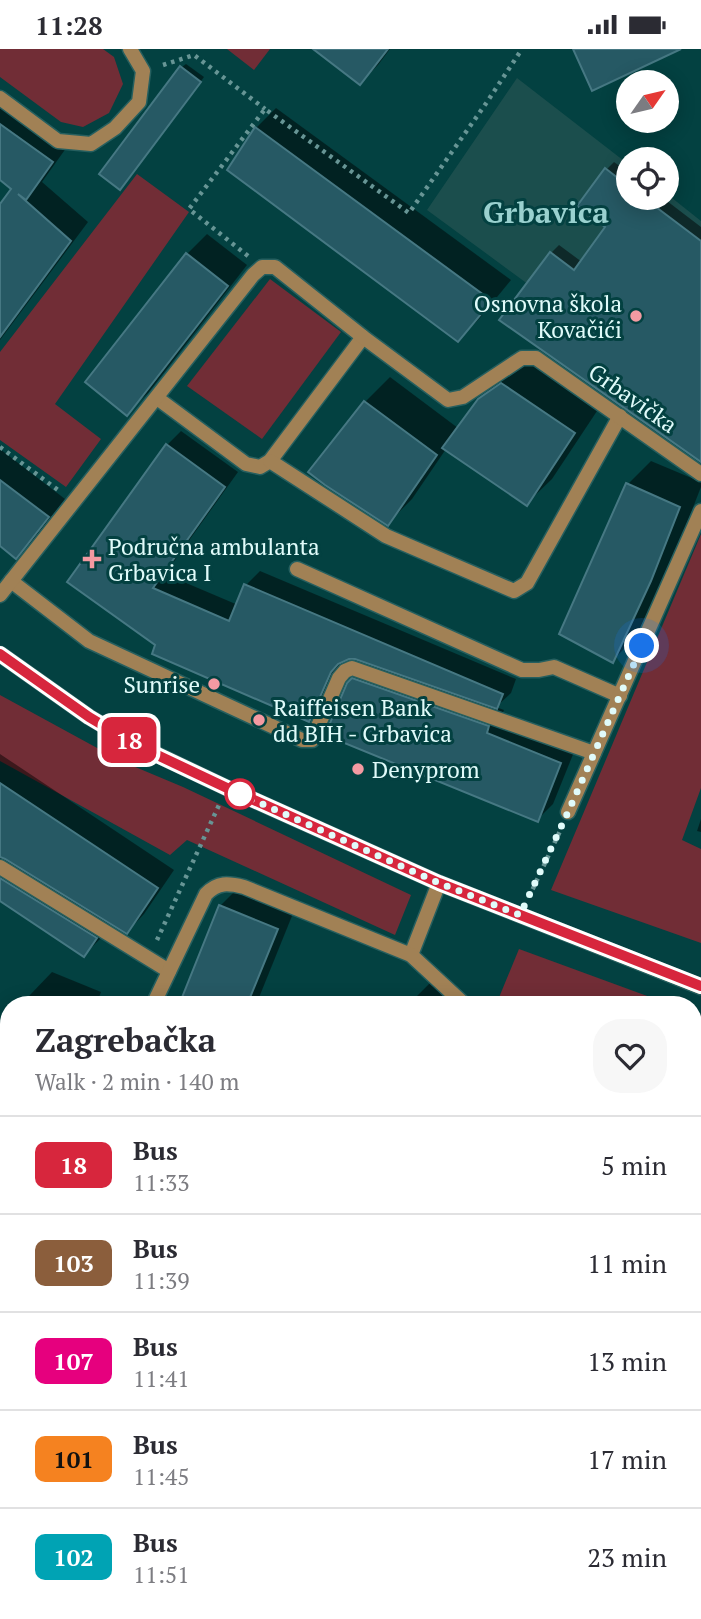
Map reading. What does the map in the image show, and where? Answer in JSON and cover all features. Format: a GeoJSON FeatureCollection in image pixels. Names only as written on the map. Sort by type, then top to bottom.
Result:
{"type":"FeatureCollection","features":[{"type":"Feature","properties":{"kind":"main road"},"geometry":{"type":"LineString","coordinates":[[0,654],[89,717],[136,745],[439,883],[701,986]]}},
{"type":"Feature","properties":{"kind":"street"},"geometry":{"type":"LineString","coordinates":[[0,98],[58,141],[91,144],[115,128],[139,102],[143,71],[130,49]]}},
{"type":"Feature","properties":{"kind":"street"},"geometry":{"type":"LineString","coordinates":[[0,595],[262,267]]}},
{"type":"Feature","properties":{"kind":"street","name":"Grbavička"},"geometry":{"type":"LineString","coordinates":[[262,267],[275,267],[447,400],[463,397],[522,358],[536,358],[701,474]]}},
{"type":"Feature","properties":{"kind":"street"},"geometry":{"type":"LineString","coordinates":[[157,398],[246,464],[260,467],[270,461],[363,337]]}},
{"type":"Feature","properties":{"kind":"street"},"geometry":{"type":"LineString","coordinates":[[270,461],[386,536],[514,591],[527,583],[620,417]]}},
{"type":"Feature","properties":{"kind":"street"},"geometry":{"type":"LineString","coordinates":[[568,812],[701,511]]}},
{"type":"Feature","properties":{"kind":"street"},"geometry":{"type":"LineString","coordinates":[[297,569],[522,670],[554,667],[620,696]]}},
{"type":"Feature","properties":{"kind":"street"},"geometry":{"type":"LineString","coordinates":[[11,581],[89,641],[302,740],[312,740],[339,678],[352,668],[594,753]]}},
{"type":"Feature","properties":{"kind":"street"},"geometry":{"type":"LineString","coordinates":[[0,867],[169,971]]}},
{"type":"Feature","properties":{"kind":"street"},"geometry":{"type":"LineString","coordinates":[[157,996],[206,894],[223,883],[244,887],[411,955],[455,996]]}},
{"type":"Feature","properties":{"kind":"street"},"geometry":{"type":"LineString","coordinates":[[411,955],[439,883]]}},
{"type":"Feature","properties":{"kind":"path"},"geometry":{"type":"LineString","coordinates":[[143,71],[194,55],[409,213],[522,49]]}},
{"type":"Feature","properties":{"kind":"path"},"geometry":{"type":"LineString","coordinates":[[262,267],[189,209],[265,109]]}},
{"type":"Feature","properties":{"kind":"path"},"geometry":{"type":"LineString","coordinates":[[0,447],[73,502]]}},
{"type":"Feature","properties":{"kind":"path"},"geometry":{"type":"LineString","coordinates":[[149,958],[227,788]]}},
{"type":"Feature","properties":{"kind":"path"},"geometry":{"type":"LineString","coordinates":[[520,915],[568,812]]}},
{"type":"Feature","properties":{"kind":"shaded area"},"geometry":{"type":"Polygon","coordinates":[[[0,49],[103,49],[114,57],[123,84],[109,113],[83,127],[61,122],[0,77],[0,49]]]}},
{"type":"Feature","properties":{"kind":"shaded area"},"geometry":{"type":"Polygon","coordinates":[[[227,49],[270,49],[254,70],[227,49]]]}},
{"type":"Feature","properties":{"kind":"shaded area","name":"Osnovna škola Kovačići"},"geometry":{"type":"Polygon","coordinates":[[[517,78],[616,155],[616,210],[679,210],[679,204],[701,221],[701,411],[427,210],[517,78]]]}},
{"type":"Feature","properties":{"kind":"shaded area"},"geometry":{"type":"Polygon","coordinates":[[[137,174],[189,212],[55,404],[101,439],[66,487],[0,440],[0,352],[137,174]]]}},
{"type":"Feature","properties":{"kind":"shaded area"},"geometry":{"type":"Polygon","coordinates":[[[270,279],[341,332],[262,439],[187,386],[270,279]]]}},
{"type":"Feature","properties":{"kind":"shaded area"},"geometry":{"type":"Polygon","coordinates":[[[701,534],[701,788],[682,840],[701,849],[701,943],[551,890],[701,534]]]}},
{"type":"Feature","properties":{"kind":"shaded area"},"geometry":{"type":"Polygon","coordinates":[[[0,695],[121,761],[183,787],[411,895],[395,935],[187,840],[170,855],[0,761],[0,695]]]}},
{"type":"Feature","properties":{"kind":"shaded area"},"geometry":{"type":"Polygon","coordinates":[[[519,949],[647,996],[500,996],[519,949]]]}},
{"type":"Feature","properties":{"kind":"building"},"geometry":{"type":"Polygon","coordinates":[[[313,49],[388,49],[360,85],[313,49]]]}},
{"type":"Feature","properties":{"kind":"building"},"geometry":{"type":"Polygon","coordinates":[[[573,49],[681,49],[636,70],[616,70],[616,80],[592,91],[573,49]]]}},
{"type":"Feature","properties":{"kind":"building"},"geometry":{"type":"Polygon","coordinates":[[[180,66],[201,82],[120,190],[99,174],[180,66]]]}},
{"type":"Feature","properties":{"kind":"building"},"geometry":{"type":"Polygon","coordinates":[[[0,124],[53,162],[26,200],[18,194],[71,241],[0,337],[0,204],[11,189],[0,180],[0,124]]]}},
{"type":"Feature","properties":{"kind":"building"},"geometry":{"type":"Polygon","coordinates":[[[255,127],[492,301],[458,342],[227,170],[255,127]]]}},
{"type":"Feature","properties":{"kind":"building"},"geometry":{"type":"Polygon","coordinates":[[[605,168],[616,177],[616,210],[660,210],[701,241],[701,462],[499,320],[550,252],[574,270],[605,227],[577,206],[605,168]]]}},
{"type":"Feature","properties":{"kind":"building"},"geometry":{"type":"Polygon","coordinates":[[[186,253],[228,286],[127,416],[85,382],[186,253]]]}},
{"type":"Feature","properties":{"kind":"building"},"geometry":{"type":"Polygon","coordinates":[[[501,383],[575,433],[527,506],[442,448],[478,399],[501,383]]]}},
{"type":"Feature","properties":{"kind":"building"},"geometry":{"type":"Polygon","coordinates":[[[364,401],[437,455],[388,526],[308,472],[364,401]]]}},
{"type":"Feature","properties":{"kind":"building"},"geometry":{"type":"Polygon","coordinates":[[[166,444],[225,487],[153,588],[229,621],[244,584],[503,694],[497,709],[349,659],[338,664],[331,672],[309,722],[152,654],[155,645],[67,582],[166,444]]]}},
{"type":"Feature","properties":{"kind":"building"},"geometry":{"type":"Polygon","coordinates":[[[0,480],[49,517],[16,559],[0,546],[0,480]]]}},
{"type":"Feature","properties":{"kind":"building"},"geometry":{"type":"Polygon","coordinates":[[[626,483],[680,507],[651,581],[613,663],[559,634],[626,483]]]}},
{"type":"Feature","properties":{"kind":"building"},"geometry":{"type":"Polygon","coordinates":[[[352,678],[489,726],[487,733],[561,763],[538,822],[337,740],[339,735],[327,730],[347,683],[352,678]]]}},
{"type":"Feature","properties":{"kind":"building"},"geometry":{"type":"Polygon","coordinates":[[[0,783],[158,888],[127,934],[0,857],[0,783]]]}},
{"type":"Feature","properties":{"kind":"building"},"geometry":{"type":"Polygon","coordinates":[[[0,878],[97,938],[84,957],[0,901],[0,878]]]}},
{"type":"Feature","properties":{"kind":"building"},"geometry":{"type":"Polygon","coordinates":[[[219,905],[278,929],[251,996],[183,996],[219,905]]]}},
{"type":"Feature","properties":{"kind":"bus line","name":"18"},"geometry":{"type":"LineString","coordinates":[[0,654],[89,717],[136,745],[439,883],[701,986]]}},
{"type":"Feature","properties":{"kind":"place","name":"Osnovna škola Kovačići"},"geometry":{"type":"Point","coordinates":[636,316]}},
{"type":"Feature","properties":{"kind":"place","name":"Područna ambulanta Grbavica I"},"geometry":{"type":"Point","coordinates":[92,559]}},
{"type":"Feature","properties":{"kind":"place","name":"Sunrise"},"geometry":{"type":"Point","coordinates":[214,684]}},
{"type":"Feature","properties":{"kind":"place","name":"Raiffeisen Bank dd BIH - Grbavica"},"geometry":{"type":"Point","coordinates":[259,720]}},
{"type":"Feature","properties":{"kind":"place","name":"Denyprom"},"geometry":{"type":"Point","coordinates":[358,769]}},
{"type":"Feature","properties":{"kind":"district","name":"Grbavica"},"geometry":{"type":"Point","coordinates":[546,212]}},
{"type":"Feature","properties":{"kind":"route"},"geometry":{"type":"LineString","coordinates":[[240,794],[439,883],[520,915],[642,646]]}}]}
